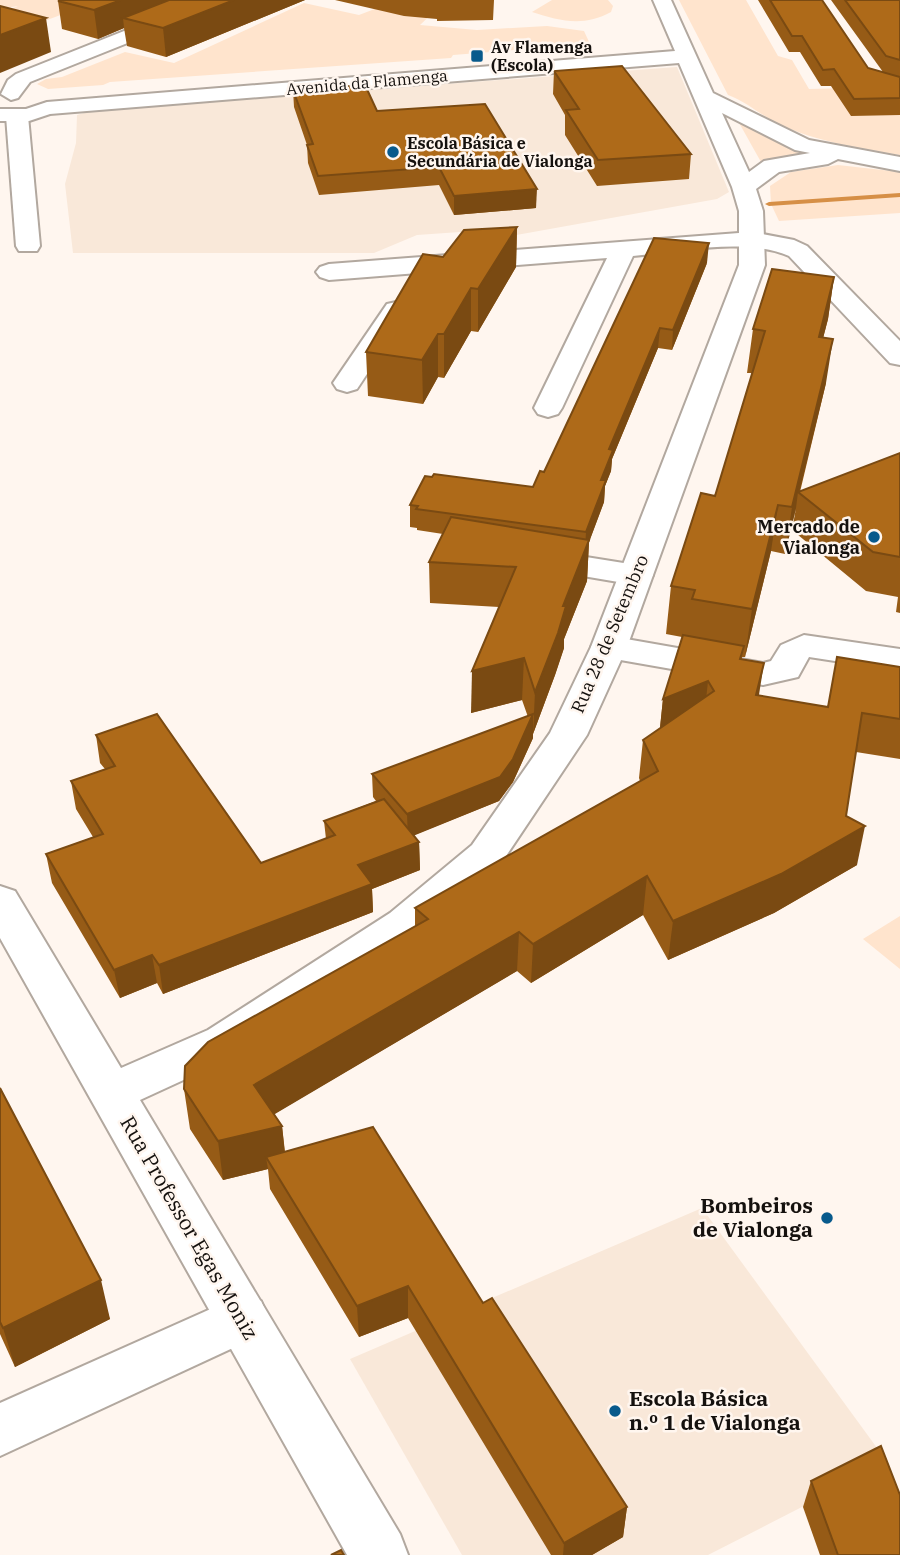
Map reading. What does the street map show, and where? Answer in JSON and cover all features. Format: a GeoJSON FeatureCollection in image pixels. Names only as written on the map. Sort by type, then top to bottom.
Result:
{"type":"FeatureCollection","features":[{"type":"Feature","properties":{"kind":"street"},"geometry":{"type":"LineString","coordinates":[[10,100],[96,48],[218,0]]}},
{"type":"Feature","properties":{"kind":"street","name":"Rua 28 de Setembro"},"geometry":{"type":"LineString","coordinates":[[111,1093],[223,1042],[405,923],[486,855],[568,735],[609,647],[752,265],[751,211],[744,187],[708,98],[662,0]]}},
{"type":"Feature","properties":{"kind":"street"},"geometry":{"type":"LineString","coordinates":[[60,39],[96,48]]}},
{"type":"Feature","properties":{"kind":"street","name":"Avenida da Flamenga"},"geometry":{"type":"LineString","coordinates":[[10,100],[46,102],[686,51]]}},
{"type":"Feature","properties":{"kind":"street"},"geometry":{"type":"LineString","coordinates":[[0,72],[10,100],[28,246]]}},
{"type":"Feature","properties":{"kind":"street"},"geometry":{"type":"LineString","coordinates":[[708,98],[790,141],[844,156],[900,164]]}},
{"type":"Feature","properties":{"kind":"street"},"geometry":{"type":"LineString","coordinates":[[744,187],[765,169],[779,164],[844,156]]}},
{"type":"Feature","properties":{"kind":"street"},"geometry":{"type":"LineString","coordinates":[[329,272],[751,239],[785,245],[798,251],[900,357]]}},
{"type":"Feature","properties":{"kind":"street"},"geometry":{"type":"LineString","coordinates":[[548,408],[623,250]]}},
{"type":"Feature","properties":{"kind":"street"},"geometry":{"type":"LineString","coordinates":[[347,383],[426,265]]}},
{"type":"Feature","properties":{"kind":"street"},"geometry":{"type":"LineString","coordinates":[[499,553],[636,575]]}},
{"type":"Feature","properties":{"kind":"street"},"geometry":{"type":"LineString","coordinates":[[609,647],[770,675],[786,669],[793,652],[804,646],[900,660]]}},
{"type":"Feature","properties":{"kind":"street","name":"Rua Professor Egas Moniz"},"geometry":{"type":"LineString","coordinates":[[0,901],[379,1555]]}},
{"type":"Feature","properties":{"kind":"street"},"geometry":{"type":"LineString","coordinates":[[0,1430],[242,1318]]}},
{"type":"Feature","properties":{"kind":"shaded area"},"geometry":{"type":"Polygon","coordinates":[[[0,0],[101,0],[39,23],[1,13],[18,6],[0,9],[0,0]]]}},
{"type":"Feature","properties":{"kind":"shaded area"},"geometry":{"type":"Polygon","coordinates":[[[398,0],[440,6],[420,25],[477,30],[547,26],[584,31],[590,44],[453,55],[451,58],[110,82],[103,85],[48,89],[37,84],[125,52],[174,63],[304,3],[359,15],[398,0]]]}},
{"type":"Feature","properties":{"kind":"shaded area"},"geometry":{"type":"Polygon","coordinates":[[[552,0],[608,0],[613,6],[611,12],[601,17],[581,21],[562,20],[532,12],[552,0]]]}},
{"type":"Feature","properties":{"kind":"shaded area"},"geometry":{"type":"Polygon","coordinates":[[[679,0],[746,0],[778,56],[792,60],[809,89],[850,88],[900,100],[900,155],[838,144],[808,135],[779,124],[728,95],[679,0]]]}},
{"type":"Feature","properties":{"kind":"shaded area","name":"Escola Básica e Secundária de Vialonga"},"geometry":{"type":"Polygon","coordinates":[[[677,67],[729,192],[717,199],[489,240],[460,232],[417,235],[374,253],[73,253],[65,184],[76,143],[77,115],[94,110],[677,67]]]}},
{"type":"Feature","properties":{"kind":"shaded area"},"geometry":{"type":"Polygon","coordinates":[[[738,121],[813,153],[761,162],[738,121]]]}},
{"type":"Feature","properties":{"kind":"shaded area"},"geometry":{"type":"Polygon","coordinates":[[[838,165],[900,172],[900,213],[779,221],[771,204],[770,186],[791,172],[838,165]]]}},
{"type":"Feature","properties":{"kind":"shaded area"},"geometry":{"type":"Polygon","coordinates":[[[900,916],[900,969],[863,939],[900,916]]]}},
{"type":"Feature","properties":{"kind":"shaded area","name":"Escola Básica n.º 1 de Vialonga"},"geometry":{"type":"Polygon","coordinates":[[[702,1208],[888,1463],[708,1555],[462,1555],[350,1359],[702,1208]]]}},
{"type":"Feature","properties":{"kind":"building"},"geometry":{"type":"Polygon","coordinates":[[[121,0],[94,10],[58,1],[121,0]]]}},
{"type":"Feature","properties":{"kind":"building"},"geometry":{"type":"Polygon","coordinates":[[[169,0],[234,0],[163,28],[123,18],[169,0]]]}},
{"type":"Feature","properties":{"kind":"building"},"geometry":{"type":"Polygon","coordinates":[[[770,0],[822,0],[868,68],[900,77],[900,98],[854,99],[834,69],[823,70],[802,36],[792,36],[770,0]]]}},
{"type":"Feature","properties":{"kind":"building"},"geometry":{"type":"Polygon","coordinates":[[[845,0],[900,0],[900,60],[886,56],[845,0]]]}},
{"type":"Feature","properties":{"kind":"building"},"geometry":{"type":"Polygon","coordinates":[[[0,6],[46,18],[0,35],[0,6]]]}},
{"type":"Feature","properties":{"kind":"building"},"geometry":{"type":"Polygon","coordinates":[[[622,66],[691,154],[598,160],[566,110],[579,109],[554,71],[622,66]]]}},
{"type":"Feature","properties":{"kind":"building"},"geometry":{"type":"Polygon","coordinates":[[[365,85],[377,111],[485,104],[537,189],[454,196],[439,167],[318,176],[307,145],[313,144],[293,90],[365,85]]]}},
{"type":"Feature","properties":{"kind":"building"},"geometry":{"type":"Polygon","coordinates":[[[517,227],[478,289],[471,288],[444,334],[438,334],[422,360],[366,352],[423,254],[443,257],[464,230],[517,227]]]}},
{"type":"Feature","properties":{"kind":"building"},"geometry":{"type":"Polygon","coordinates":[[[654,238],[709,243],[673,330],[660,328],[609,449],[613,450],[601,480],[606,480],[586,532],[416,509],[418,506],[410,505],[425,476],[432,477],[434,474],[533,487],[540,471],[544,472],[654,238]]]}},
{"type":"Feature","properties":{"kind":"building"},"geometry":{"type":"Polygon","coordinates":[[[772,269],[834,277],[819,337],[833,339],[792,507],[778,505],[752,609],[692,599],[695,590],[671,586],[701,493],[715,496],[765,331],[753,329],[772,269]]]}},
{"type":"Feature","properties":{"kind":"building"},"geometry":{"type":"Polygon","coordinates":[[[900,453],[900,557],[873,552],[798,492],[900,453]]]}},
{"type":"Feature","properties":{"kind":"building"},"geometry":{"type":"Polygon","coordinates":[[[451,517],[589,540],[563,606],[566,606],[558,633],[535,692],[524,658],[472,671],[516,567],[429,562],[451,517]]]}},
{"type":"Feature","properties":{"kind":"building"},"geometry":{"type":"Polygon","coordinates":[[[683,635],[744,646],[740,659],[764,663],[756,695],[828,707],[837,657],[900,667],[900,719],[862,713],[846,816],[865,826],[781,874],[673,921],[647,876],[533,944],[519,932],[254,1085],[282,1126],[218,1141],[184,1089],[185,1066],[208,1042],[428,919],[415,908],[658,771],[643,740],[714,691],[708,681],[663,699],[683,635]]]}},
{"type":"Feature","properties":{"kind":"building"},"geometry":{"type":"Polygon","coordinates":[[[157,714],[261,863],[335,835],[324,821],[384,799],[419,842],[358,865],[372,884],[159,965],[152,955],[114,970],[46,854],[103,834],[71,781],[115,766],[96,735],[157,714]]]}},
{"type":"Feature","properties":{"kind":"building"},"geometry":{"type":"Polygon","coordinates":[[[533,714],[513,759],[500,777],[407,814],[372,774],[533,714]]]}},
{"type":"Feature","properties":{"kind":"building"},"geometry":{"type":"Polygon","coordinates":[[[0,1088],[101,1280],[3,1328],[0,1322],[0,1088]]]}},
{"type":"Feature","properties":{"kind":"building"},"geometry":{"type":"Polygon","coordinates":[[[373,1127],[483,1303],[492,1298],[627,1507],[564,1543],[408,1286],[357,1306],[266,1157],[373,1127]]]}},
{"type":"Feature","properties":{"kind":"building"},"geometry":{"type":"Polygon","coordinates":[[[881,1446],[900,1495],[900,1555],[838,1555],[811,1481],[881,1446]]]}},
{"type":"Feature","properties":{"kind":"building"},"geometry":{"type":"Polygon","coordinates":[[[341,1550],[344,1555],[331,1555],[341,1550]]]}},
{"type":"Feature","properties":{"kind":"waterway"},"geometry":{"type":"LineString","coordinates":[[769,204],[900,195]]}},
{"type":"Feature","properties":{"kind":"place","name":"Av Flamenga (Escola)"},"geometry":{"type":"Point","coordinates":[477,56]}},
{"type":"Feature","properties":{"kind":"place","name":"Escola Básica e Secundária de Vialonga"},"geometry":{"type":"Point","coordinates":[393,152]}},
{"type":"Feature","properties":{"kind":"place","name":"Mercado de Vialonga"},"geometry":{"type":"Point","coordinates":[874,537]}},
{"type":"Feature","properties":{"kind":"place","name":"Bombeiros de Vialonga"},"geometry":{"type":"Point","coordinates":[827,1218]}},
{"type":"Feature","properties":{"kind":"place","name":"Escola Básica n.º 1 de Vialonga"},"geometry":{"type":"Point","coordinates":[615,1411]}}]}
